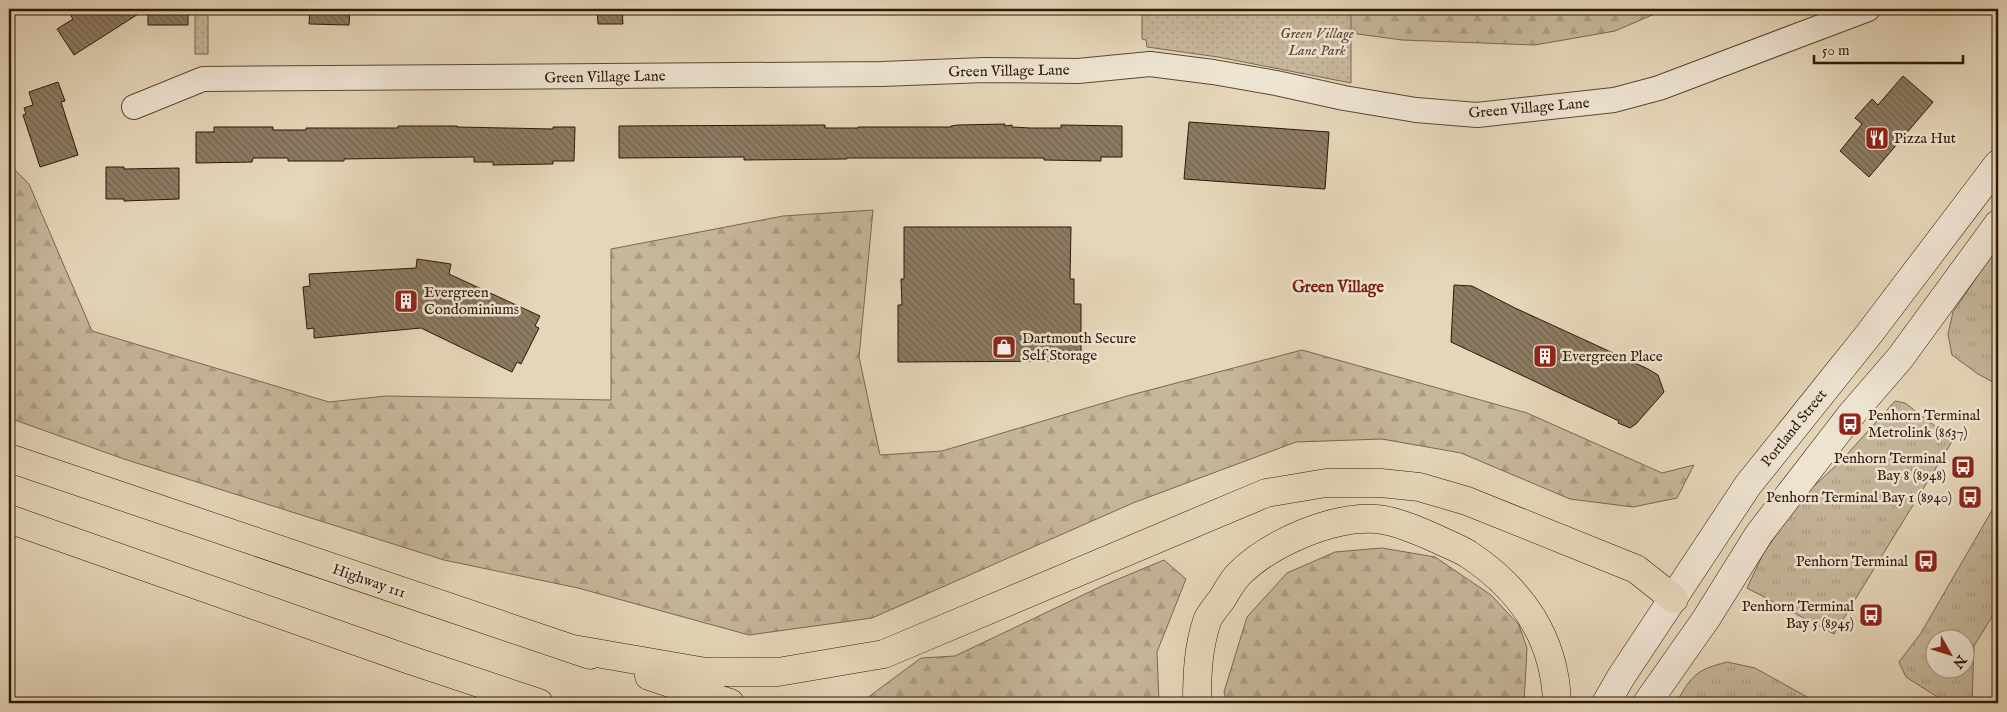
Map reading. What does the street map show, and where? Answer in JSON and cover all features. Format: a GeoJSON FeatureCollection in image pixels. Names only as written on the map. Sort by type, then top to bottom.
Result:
{"type":"FeatureCollection","features":[{"type":"Feature","properties":{"kind":"highway","name":"Highway 111"},"geometry":{"type":"LineString","coordinates":[[9,458],[730,703]]}},
{"type":"Feature","properties":{"kind":"highway"},"geometry":{"type":"LineString","coordinates":[[573,649],[706,672],[778,672],[884,654],[1266,493],[1326,483],[1420,487],[1467,501],[1636,569],[1674,599]]}},
{"type":"Feature","properties":{"kind":"highway"},"geometry":{"type":"LineString","coordinates":[[9,519],[410,660],[539,703]]}},
{"type":"Feature","properties":{"kind":"highway"},"geometry":{"type":"LineString","coordinates":[[1197,703],[1197,664],[1208,620],[1238,574],[1278,545],[1312,529],[1345,522],[1377,519],[1422,532],[1466,553],[1500,579],[1523,604],[1550,653],[1556,681],[1557,703]]}},
{"type":"Feature","properties":{"kind":"highway"},"geometry":{"type":"LineString","coordinates":[[410,660],[508,703]]}},
{"type":"Feature","properties":{"kind":"main road","name":"Portland Street"},"geometry":{"type":"LineString","coordinates":[[1606,703],[1621,677],[1748,485],[1869,334],[1998,164]]}},
{"type":"Feature","properties":{"kind":"main road"},"geometry":{"type":"LineString","coordinates":[[1647,703],[1706,619],[1759,534],[1850,416],[1900,358],[1998,224]]}},
{"type":"Feature","properties":{"kind":"main road"},"geometry":{"type":"LineString","coordinates":[[1674,599],[1706,619]]}},
{"type":"Feature","properties":{"kind":"street","name":"Green Village Lane"},"geometry":{"type":"LineString","coordinates":[[134,107],[203,79],[882,74],[984,70],[1078,70],[1150,64],[1213,72],[1416,110],[1477,114],[1614,100],[1659,88],[1868,9]]}},
{"type":"Feature","properties":{"kind":"green space"},"geometry":{"type":"Polygon","coordinates":[[[195,9],[208,9],[208,54],[195,54],[195,9]]]}},
{"type":"Feature","properties":{"kind":"green space","name":"Green Village Lane Park"},"geometry":{"type":"Polygon","coordinates":[[[1142,9],[1351,9],[1351,83],[1218,57],[1147,47],[1146,40],[1142,39],[1142,9]]]}},
{"type":"Feature","properties":{"kind":"green space"},"geometry":{"type":"Polygon","coordinates":[[[1310,9],[1666,9],[1615,31],[1535,45],[1402,40],[1328,30],[1310,9]]]}},
{"type":"Feature","properties":{"kind":"green space"},"geometry":{"type":"Polygon","coordinates":[[[9,164],[29,184],[92,331],[329,402],[386,396],[611,400],[611,249],[783,216],[873,210],[859,357],[880,455],[942,451],[1127,396],[1302,350],[1527,413],[1662,473],[1694,465],[1677,498],[1633,507],[1570,499],[1461,453],[1382,439],[1296,442],[1133,503],[872,618],[749,635],[578,588],[444,560],[124,459],[9,418],[9,164]]]}},
{"type":"Feature","properties":{"kind":"green space"},"geometry":{"type":"Polygon","coordinates":[[[1998,246],[1998,385],[1978,374],[1952,355],[1948,334],[1953,312],[1998,246]]]}},
{"type":"Feature","properties":{"kind":"green space"},"geometry":{"type":"Polygon","coordinates":[[[1895,401],[1905,403],[1953,440],[1834,634],[1747,588],[1763,554],[1803,496],[1841,461],[1895,401]]]}},
{"type":"Feature","properties":{"kind":"green space"},"geometry":{"type":"Polygon","coordinates":[[[1998,500],[1998,607],[1974,646],[1974,630],[1924,630],[1924,680],[1973,680],[1972,701],[1987,703],[1947,703],[1906,677],[1899,662],[1921,633],[1998,500]]]}},
{"type":"Feature","properties":{"kind":"green space"},"geometry":{"type":"Polygon","coordinates":[[[1382,548],[1435,557],[1491,595],[1519,625],[1527,648],[1524,703],[1227,703],[1224,692],[1247,617],[1287,573],[1335,552],[1382,548]]]}},
{"type":"Feature","properties":{"kind":"green space"},"geometry":{"type":"Polygon","coordinates":[[[1164,560],[1186,579],[1157,652],[1159,703],[867,703],[863,701],[921,658],[955,656],[1104,585],[1164,560]]]}},
{"type":"Feature","properties":{"kind":"green space"},"geometry":{"type":"Polygon","coordinates":[[[1727,662],[1755,668],[1818,703],[1676,703],[1686,686],[1696,675],[1708,668],[1727,662]]]}},
{"type":"Feature","properties":{"kind":"building"},"geometry":{"type":"Polygon","coordinates":[[[82,9],[146,9],[74,55],[57,29],[73,19],[71,16],[82,9]]]}},
{"type":"Feature","properties":{"kind":"building"},"geometry":{"type":"Polygon","coordinates":[[[148,9],[188,9],[188,25],[148,25],[148,9]]]}},
{"type":"Feature","properties":{"kind":"building"},"geometry":{"type":"Polygon","coordinates":[[[310,9],[350,9],[349,25],[309,24],[310,9]]]}},
{"type":"Feature","properties":{"kind":"building"},"geometry":{"type":"Polygon","coordinates":[[[597,9],[622,9],[623,24],[598,24],[597,9]]]}},
{"type":"Feature","properties":{"kind":"building","name":"Pizza Hut"},"geometry":{"type":"Polygon","coordinates":[[[1903,76],[1933,102],[1869,177],[1840,151],[1862,124],[1855,118],[1872,99],[1878,105],[1903,76]]]}},
{"type":"Feature","properties":{"kind":"building"},"geometry":{"type":"Polygon","coordinates":[[[58,82],[65,101],[61,102],[78,155],[40,167],[23,115],[26,114],[24,108],[33,105],[29,92],[58,82]]]}},
{"type":"Feature","properties":{"kind":"building"},"geometry":{"type":"Polygon","coordinates":[[[1189,122],[1329,132],[1325,189],[1184,179],[1189,122]]]}},
{"type":"Feature","properties":{"kind":"building"},"geometry":{"type":"Polygon","coordinates":[[[1005,124],[1005,126],[1012,125],[1012,127],[1030,128],[1061,128],[1061,125],[1122,126],[1122,157],[1101,157],[1101,161],[1044,160],[1044,158],[744,160],[744,157],[619,158],[619,126],[825,125],[825,128],[858,128],[951,127],[958,125],[1005,124]]]}},
{"type":"Feature","properties":{"kind":"building"},"geometry":{"type":"Polygon","coordinates":[[[398,126],[553,129],[553,127],[575,127],[574,161],[553,161],[553,164],[493,165],[493,162],[474,162],[474,157],[344,159],[344,161],[288,161],[288,158],[253,158],[252,162],[196,163],[196,132],[214,132],[214,127],[273,127],[273,130],[306,130],[306,128],[398,128],[398,126]]]}},
{"type":"Feature","properties":{"kind":"building"},"geometry":{"type":"Polygon","coordinates":[[[106,167],[124,167],[124,169],[179,168],[179,199],[124,201],[124,199],[106,199],[106,167]]]}},
{"type":"Feature","properties":{"kind":"building"},"geometry":{"type":"Polygon","coordinates":[[[904,227],[1071,227],[1070,279],[1074,279],[1074,304],[1081,304],[1081,361],[898,362],[898,305],[902,305],[901,279],[904,279],[904,227]]]}},
{"type":"Feature","properties":{"kind":"building","name":"Evergreen Condominiums"},"geometry":{"type":"Polygon","coordinates":[[[417,259],[451,264],[449,274],[540,316],[535,326],[539,328],[521,364],[517,362],[512,372],[421,328],[314,338],[314,328],[307,329],[303,287],[310,286],[309,274],[416,268],[417,259]]]}},
{"type":"Feature","properties":{"kind":"building","name":"Evergreen Place"},"geometry":{"type":"Polygon","coordinates":[[[1454,285],[1472,286],[1515,308],[1648,369],[1658,375],[1664,392],[1636,424],[1630,428],[1618,423],[1619,421],[1451,342],[1454,285]]]}},
{"type":"Feature","properties":{"kind":"place","name":"Pizza Hut"},"geometry":{"type":"Point","coordinates":[1877,138]}},
{"type":"Feature","properties":{"kind":"place","name":"Evergreen Condominiums"},"geometry":{"type":"Point","coordinates":[406,301]}},
{"type":"Feature","properties":{"kind":"place","name":"Dartmouth Secure Self Storage"},"geometry":{"type":"Point","coordinates":[1004,347]}},
{"type":"Feature","properties":{"kind":"place","name":"Evergreen Place"},"geometry":{"type":"Point","coordinates":[1545,356]}},
{"type":"Feature","properties":{"kind":"place","name":"Penhorn Terminal Metrolink (8637)"},"geometry":{"type":"Point","coordinates":[1850,424]}},
{"type":"Feature","properties":{"kind":"place","name":"Penhorn Terminal Bay 8 (8948)"},"geometry":{"type":"Point","coordinates":[1963,467]}},
{"type":"Feature","properties":{"kind":"place","name":"Penhorn Terminal Bay 1 (8940)"},"geometry":{"type":"Point","coordinates":[1970,497]}},
{"type":"Feature","properties":{"kind":"place","name":"Penhorn Terminal"},"geometry":{"type":"Point","coordinates":[1926,561]}},
{"type":"Feature","properties":{"kind":"place","name":"Penhorn Terminal Bay 5 (8945)"},"geometry":{"type":"Point","coordinates":[1871,615]}},
{"type":"Feature","properties":{"kind":"district","name":"Green Village"},"geometry":{"type":"Point","coordinates":[1338,288]}}]}
